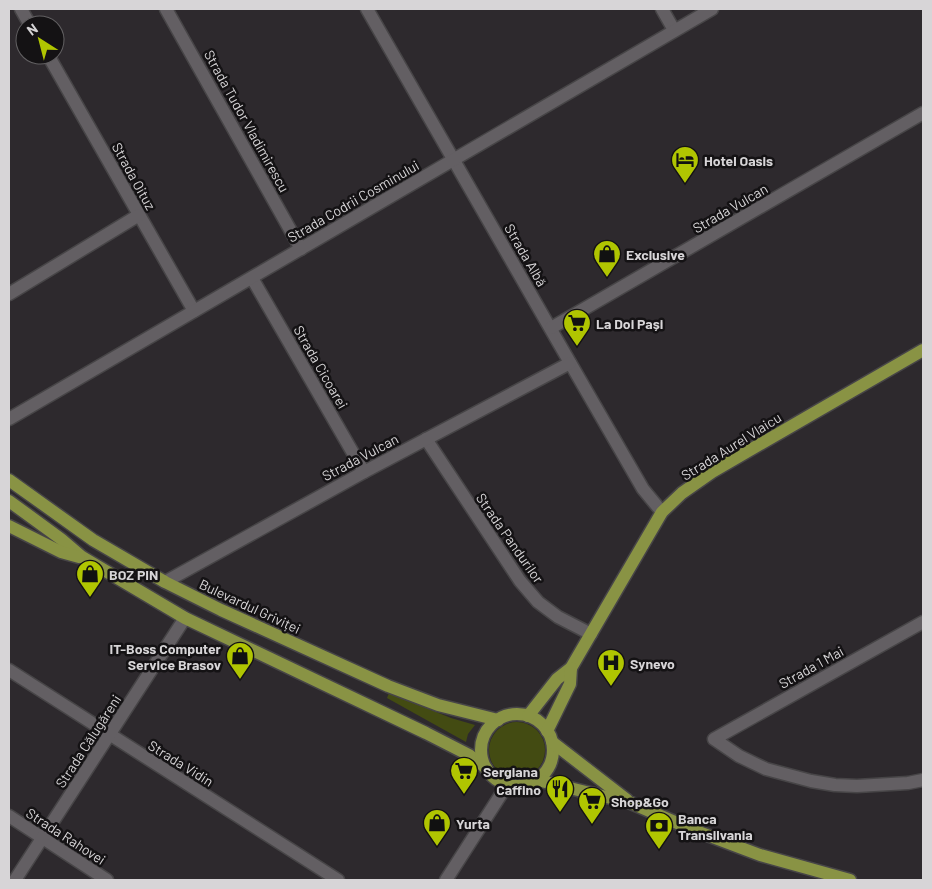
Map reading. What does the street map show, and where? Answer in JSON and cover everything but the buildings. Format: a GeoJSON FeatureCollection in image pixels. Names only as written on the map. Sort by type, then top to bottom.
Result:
{"type":"FeatureCollection","features":[{"type":"Feature","properties":{"kind":"main road","name":"Strada Aurel Vlaicu"},"geometry":{"type":"LineString","coordinates":[[528,716],[557,679],[571,668],[662,512],[677,497],[712,472],[923,350]]}},
{"type":"Feature","properties":{"kind":"main road","name":"Bulevardul Griviței"},"geometry":{"type":"LineString","coordinates":[[9,480],[94,540],[165,582],[221,610],[388,686],[438,705],[498,720]]}},
{"type":"Feature","properties":{"kind":"main road"},"geometry":{"type":"LineString","coordinates":[[9,501],[82,557],[185,618],[469,755],[486,768],[494,778],[506,785],[521,786],[537,780],[545,773],[551,763],[553,752],[549,736]]}},
{"type":"Feature","properties":{"kind":"main road"},"geometry":{"type":"LineString","coordinates":[[9,526],[61,552],[82,557]]}},
{"type":"Feature","properties":{"kind":"main road","name":"Strada Aurel Vlaicu"},"geometry":{"type":"LineString","coordinates":[[549,736],[570,684],[571,668]]}},
{"type":"Feature","properties":{"kind":"main road"},"geometry":{"type":"LineString","coordinates":[[486,768],[482,757],[482,746],[484,736],[490,727],[498,720],[513,715],[528,716],[539,722],[549,736],[631,803]]}},
{"type":"Feature","properties":{"kind":"main road"},"geometry":{"type":"LineString","coordinates":[[537,780],[631,803],[691,829],[760,855],[850,880]]}},
{"type":"Feature","properties":{"kind":"street","name":"Strada Tudor Vladimirescu"},"geometry":{"type":"LineString","coordinates":[[166,9],[301,249]]}},
{"type":"Feature","properties":{"kind":"street","name":"Strada Albă"},"geometry":{"type":"LineString","coordinates":[[368,9],[452,160],[551,328],[643,490],[662,512]]}},
{"type":"Feature","properties":{"kind":"street"},"geometry":{"type":"LineString","coordinates":[[662,9],[674,30]]}},
{"type":"Feature","properties":{"kind":"street","name":"Strada Codrii Cosminului"},"geometry":{"type":"LineString","coordinates":[[9,419],[712,9]]}},
{"type":"Feature","properties":{"kind":"street","name":"Strada Oituz"},"geometry":{"type":"LineString","coordinates":[[54,65],[194,311]]}},
{"type":"Feature","properties":{"kind":"street","name":"Strada Vulcan"},"geometry":{"type":"LineString","coordinates":[[551,328],[923,113]]}},
{"type":"Feature","properties":{"kind":"street"},"geometry":{"type":"LineString","coordinates":[[9,294],[139,215]]}},
{"type":"Feature","properties":{"kind":"street","name":"Strada Cicoarei"},"geometry":{"type":"LineString","coordinates":[[252,278],[364,472]]}},
{"type":"Feature","properties":{"kind":"street","name":"Strada Vulcan"},"geometry":{"type":"LineString","coordinates":[[165,582],[364,472],[570,363]]}},
{"type":"Feature","properties":{"kind":"street","name":"Strada Pandurilor"},"geometry":{"type":"LineString","coordinates":[[426,439],[520,582],[538,602],[558,617],[591,634]]}},
{"type":"Feature","properties":{"kind":"street","name":"Strada Călugăreni"},"geometry":{"type":"LineString","coordinates":[[15,880],[185,618]]}},
{"type":"Feature","properties":{"kind":"street","name":"Strada 1 Mai"},"geometry":{"type":"LineString","coordinates":[[923,622],[714,739],[739,756],[766,769],[811,781],[857,786],[908,783],[923,780]]}},
{"type":"Feature","properties":{"kind":"street","name":"Strada Vidin"},"geometry":{"type":"LineString","coordinates":[[9,670],[338,880]]}},
{"type":"Feature","properties":{"kind":"street"},"geometry":{"type":"LineString","coordinates":[[446,880],[506,785]]}},
{"type":"Feature","properties":{"kind":"street","name":"Strada Rahovei"},"geometry":{"type":"LineString","coordinates":[[9,816],[108,880]]}},
{"type":"Feature","properties":{"kind":"green space"},"geometry":{"type":"Polygon","coordinates":[[[389,693],[451,718],[475,725],[468,734],[466,742],[387,698],[389,693]]]}},
{"type":"Feature","properties":{"kind":"green space"},"geometry":{"type":"Polygon","coordinates":[[[517,722],[528,724],[537,730],[543,739],[545,750],[543,761],[537,770],[528,776],[517,778],[506,776],[497,770],[491,761],[489,750],[491,739],[497,730],[506,724],[517,722]]]}},
{"type":"Feature","properties":{"kind":"place","name":"Hotel Oasis"},"geometry":{"type":"Point","coordinates":[685,184]}},
{"type":"Feature","properties":{"kind":"place","name":"Exclusive"},"geometry":{"type":"Point","coordinates":[607,278]}},
{"type":"Feature","properties":{"kind":"place","name":"La Doi Pași"},"geometry":{"type":"Point","coordinates":[577,347]}},
{"type":"Feature","properties":{"kind":"place","name":"BOZ PIN"},"geometry":{"type":"Point","coordinates":[90,598]}},
{"type":"Feature","properties":{"kind":"place","name":"IT-Boss Computer Service Brasov"},"geometry":{"type":"Point","coordinates":[240,680]}},
{"type":"Feature","properties":{"kind":"place","name":"Synevo"},"geometry":{"type":"Point","coordinates":[611,687]}},
{"type":"Feature","properties":{"kind":"place","name":"Sergiana"},"geometry":{"type":"Point","coordinates":[464,795]}},
{"type":"Feature","properties":{"kind":"place","name":"Caffino"},"geometry":{"type":"Point","coordinates":[560,813]}},
{"type":"Feature","properties":{"kind":"place","name":"Shop&Go"},"geometry":{"type":"Point","coordinates":[592,825]}},
{"type":"Feature","properties":{"kind":"place","name":"Yurta"},"geometry":{"type":"Point","coordinates":[437,847]}},
{"type":"Feature","properties":{"kind":"place","name":"Banca Transilvania"},"geometry":{"type":"Point","coordinates":[659,850]}}]}
